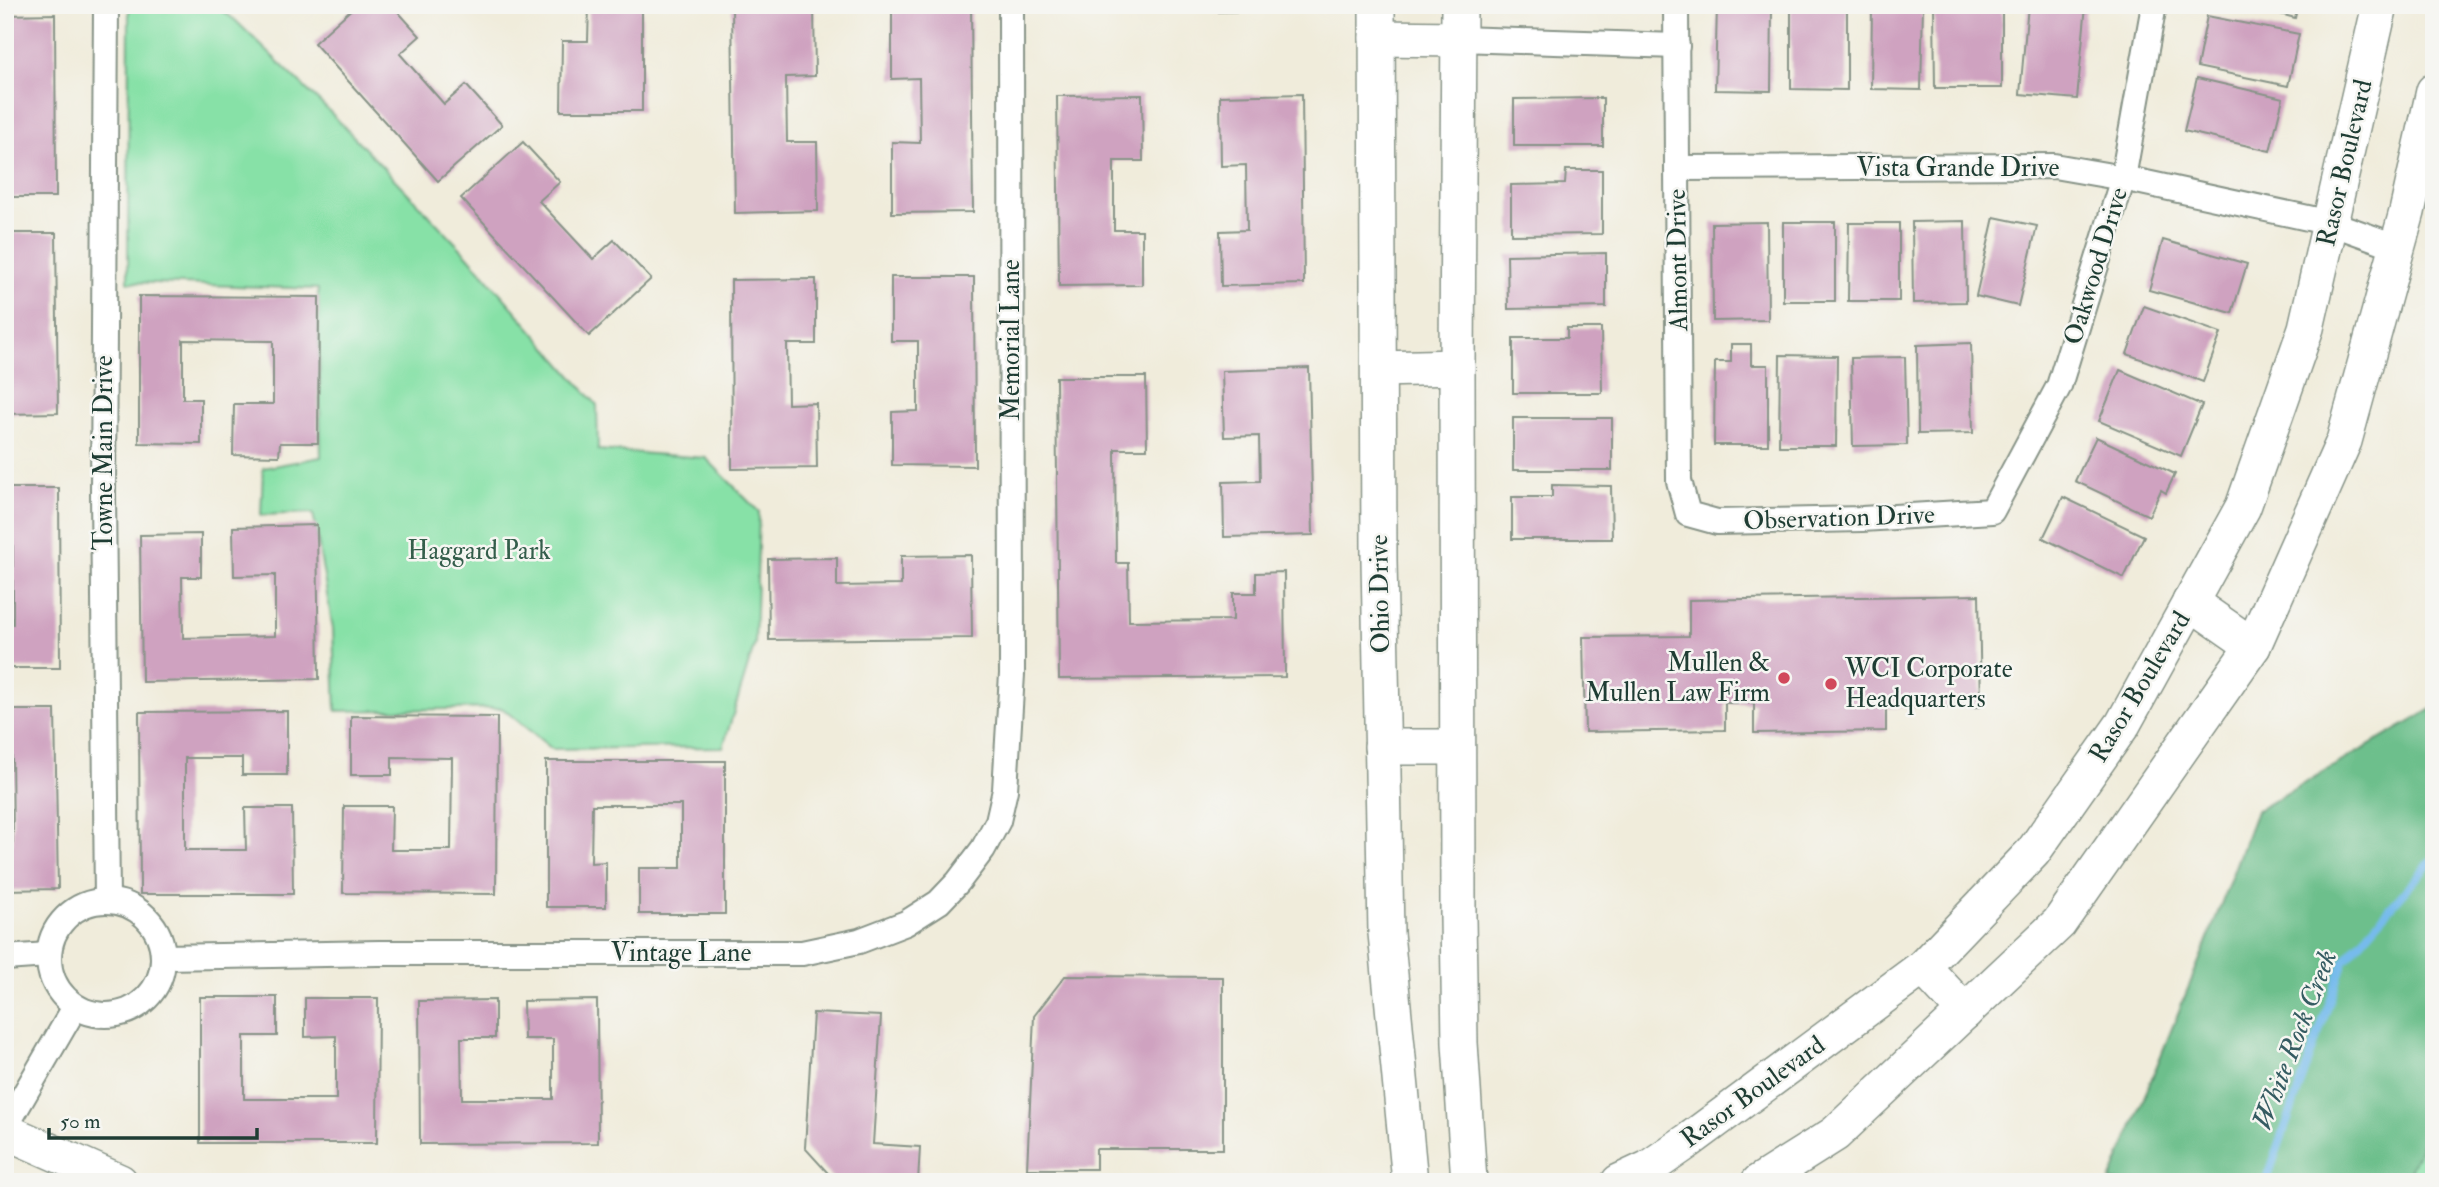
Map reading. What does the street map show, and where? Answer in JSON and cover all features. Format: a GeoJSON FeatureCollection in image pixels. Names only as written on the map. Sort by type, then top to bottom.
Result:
{"type":"FeatureCollection","features":[{"type":"Feature","properties":{"kind":"main road","name":"Rasor Boulevard"},"geometry":{"type":"LineString","coordinates":[[1619,1182],[1649,1168],[1688,1141],[1923,967],[2033,852],[2123,724],[2242,507],[2306,328],[2380,5]]}},
{"type":"Feature","properties":{"kind":"main road"},"geometry":{"type":"LineString","coordinates":[[1377,22],[1459,22],[1457,747],[1460,1043],[1469,1182]]}},
{"type":"Feature","properties":{"kind":"main road","name":"Ohio Drive"},"geometry":{"type":"LineString","coordinates":[[1377,22],[1385,933],[1410,1182]]}},
{"type":"Feature","properties":{"kind":"main road"},"geometry":{"type":"LineString","coordinates":[[1759,1182],[1835,1134],[2059,923],[2253,646],[2344,441],[2398,247],[2434,91]]}},
{"type":"Feature","properties":{"kind":"main road"},"geometry":{"type":"LineString","coordinates":[[1380,369],[1457,368]]}},
{"type":"Feature","properties":{"kind":"main road"},"geometry":{"type":"LineString","coordinates":[[2190,602],[2253,646]]}},
{"type":"Feature","properties":{"kind":"main road"},"geometry":{"type":"LineString","coordinates":[[1382,747],[1457,747]]}},
{"type":"Feature","properties":{"kind":"main road"},"geometry":{"type":"LineString","coordinates":[[1923,967],[1965,1012]]}},
{"type":"Feature","properties":{"kind":"main road"},"geometry":{"type":"LineString","coordinates":[[5,1130],[120,1182]]}},
{"type":"Feature","properties":{"kind":"street","name":"Towne Main Drive"},"geometry":{"type":"LineString","coordinates":[[106,5],[103,505],[107,901]]}},
{"type":"Feature","properties":{"kind":"street","name":"Memorial Lane"},"geometry":{"type":"LineString","coordinates":[[1011,5],[1012,674]]}},
{"type":"Feature","properties":{"kind":"street","name":"Almont Drive"},"geometry":{"type":"LineString","coordinates":[[1676,5],[1679,481],[1688,514]]}},
{"type":"Feature","properties":{"kind":"street","name":"Oakwood Drive"},"geometry":{"type":"LineString","coordinates":[[1992,511],[2059,386],[2123,178],[2154,5]]}},
{"type":"Feature","properties":{"kind":"street"},"geometry":{"type":"LineString","coordinates":[[1459,22],[1677,46]]}},
{"type":"Feature","properties":{"kind":"street","name":"Vista Grande Drive"},"geometry":{"type":"LineString","coordinates":[[1677,168],[2054,166],[2123,178],[2331,223],[2398,247]]}},
{"type":"Feature","properties":{"kind":"street","name":"Observation Drive"},"geometry":{"type":"LineString","coordinates":[[1688,514],[1717,522],[1862,519],[1992,511]]}},
{"type":"Feature","properties":{"kind":"street","name":"Vintage Lane"},"geometry":{"type":"LineString","coordinates":[[163,957],[379,953],[802,953],[859,941],[906,923],[939,902],[958,883],[983,849],[998,821],[1005,790],[1012,674]]}},
{"type":"Feature","properties":{"kind":"street"},"geometry":{"type":"LineString","coordinates":[[107,901],[127,904],[145,916],[157,932],[163,957],[158,981],[150,994],[139,1004],[118,1014],[107,1015],[94,1014],[75,1007],[56,987],[48,956],[53,935],[68,915],[81,906],[107,901]]}},
{"type":"Feature","properties":{"kind":"street"},"geometry":{"type":"LineString","coordinates":[[5,958],[48,956]]}},
{"type":"Feature","properties":{"kind":"street"},"geometry":{"type":"LineString","coordinates":[[5,1130],[75,1007]]}},
{"type":"Feature","properties":{"kind":"green space","name":"Haggard Park"},"geometry":{"type":"Polygon","coordinates":[[[129,5],[214,5],[235,20],[331,113],[467,255],[597,405],[598,450],[706,458],[759,512],[755,643],[723,747],[552,749],[502,708],[336,711],[333,629],[313,513],[261,515],[263,468],[321,457],[318,289],[128,282],[129,5]]]}},
{"type":"Feature","properties":{"kind":"green space"},"geometry":{"type":"Polygon","coordinates":[[[2434,708],[2434,1115],[2405,1182],[2110,1182],[2208,939],[2256,811],[2434,708]]]}},
{"type":"Feature","properties":{"kind":"green space"},"geometry":{"type":"Polygon","coordinates":[[[2434,1115],[2434,1182],[2405,1182],[2431,1119],[2434,1115]]]}},
{"type":"Feature","properties":{"kind":"building"},"geometry":{"type":"Polygon","coordinates":[[[356,5],[392,5],[420,36],[400,54],[444,104],[466,85],[502,125],[438,181],[314,43],[356,5]]]}},
{"type":"Feature","properties":{"kind":"building"},"geometry":{"type":"Polygon","coordinates":[[[589,5],[642,5],[642,111],[561,111],[562,41],[588,41],[589,5]]]}},
{"type":"Feature","properties":{"kind":"building"},"geometry":{"type":"Polygon","coordinates":[[[814,5],[815,76],[786,77],[787,142],[817,142],[818,211],[735,213],[732,7],[814,5]]]}},
{"type":"Feature","properties":{"kind":"building"},"geometry":{"type":"Polygon","coordinates":[[[971,5],[973,212],[892,213],[892,142],[920,143],[919,78],[892,79],[892,6],[971,5]]]}},
{"type":"Feature","properties":{"kind":"building"},"geometry":{"type":"Polygon","coordinates":[[[1219,5],[1302,5],[1302,10],[1219,12],[1219,5]]]}},
{"type":"Feature","properties":{"kind":"building"},"geometry":{"type":"Polygon","coordinates":[[[1717,5],[1772,6],[1771,91],[1715,90],[1717,5]]]}},
{"type":"Feature","properties":{"kind":"building"},"geometry":{"type":"Polygon","coordinates":[[[1791,5],[1847,5],[1847,90],[1791,89],[1791,5]]]}},
{"type":"Feature","properties":{"kind":"building"},"geometry":{"type":"Polygon","coordinates":[[[1872,5],[1923,5],[1921,90],[1871,89],[1872,5]]]}},
{"type":"Feature","properties":{"kind":"building"},"geometry":{"type":"Polygon","coordinates":[[[1934,5],[2002,5],[2002,88],[1935,88],[1934,5]]]}},
{"type":"Feature","properties":{"kind":"building"},"geometry":{"type":"Polygon","coordinates":[[[2028,5],[2086,5],[2077,99],[2020,94],[2028,5]]]}},
{"type":"Feature","properties":{"kind":"building"},"geometry":{"type":"Polygon","coordinates":[[[2247,5],[2298,5],[2295,18],[2247,5]]]}},
{"type":"Feature","properties":{"kind":"building"},"geometry":{"type":"Polygon","coordinates":[[[55,14],[56,197],[5,197],[5,15],[55,14]]]}},
{"type":"Feature","properties":{"kind":"building"},"geometry":{"type":"Polygon","coordinates":[[[2207,16],[2299,34],[2288,86],[2197,67],[2207,16]]]}},
{"type":"Feature","properties":{"kind":"building"},"geometry":{"type":"Polygon","coordinates":[[[2197,78],[2283,98],[2270,151],[2184,131],[2197,78]]]}},
{"type":"Feature","properties":{"kind":"building"},"geometry":{"type":"Polygon","coordinates":[[[1302,94],[1304,284],[1221,286],[1220,231],[1247,230],[1246,165],[1221,166],[1220,96],[1302,94]]]}},
{"type":"Feature","properties":{"kind":"building"},"geometry":{"type":"Polygon","coordinates":[[[1142,95],[1143,161],[1114,161],[1114,230],[1142,230],[1142,285],[1059,286],[1057,96],[1142,95]]]}},
{"type":"Feature","properties":{"kind":"building"},"geometry":{"type":"Polygon","coordinates":[[[1603,98],[1603,146],[1514,146],[1514,99],[1603,98]]]}},
{"type":"Feature","properties":{"kind":"building"},"geometry":{"type":"Polygon","coordinates":[[[523,142],[560,182],[539,201],[593,259],[614,240],[651,279],[589,336],[461,198],[523,142]]]}},
{"type":"Feature","properties":{"kind":"building"},"geometry":{"type":"Polygon","coordinates":[[[1566,170],[1602,170],[1602,234],[1511,235],[1511,185],[1565,184],[1566,170]]]}},
{"type":"Feature","properties":{"kind":"building"},"geometry":{"type":"Polygon","coordinates":[[[1994,217],[2037,226],[2018,306],[1976,296],[1994,217]]]}},
{"type":"Feature","properties":{"kind":"building"},"geometry":{"type":"Polygon","coordinates":[[[1965,221],[1966,302],[1913,303],[1912,222],[1965,221]]]}},
{"type":"Feature","properties":{"kind":"building"},"geometry":{"type":"Polygon","coordinates":[[[1767,222],[1768,320],[1713,321],[1712,223],[1767,222]]]}},
{"type":"Feature","properties":{"kind":"building"},"geometry":{"type":"Polygon","coordinates":[[[1783,222],[1835,222],[1835,301],[1783,301],[1783,222]]]}},
{"type":"Feature","properties":{"kind":"building"},"geometry":{"type":"Polygon","coordinates":[[[1849,223],[1899,223],[1899,301],[1848,301],[1849,223]]]}},
{"type":"Feature","properties":{"kind":"building"},"geometry":{"type":"Polygon","coordinates":[[[5,233],[56,233],[58,413],[5,414],[5,368],[9,368],[9,277],[5,277],[5,233]]]}},
{"type":"Feature","properties":{"kind":"building"},"geometry":{"type":"Polygon","coordinates":[[[2163,240],[2247,264],[2232,313],[2149,290],[2163,240]]]}},
{"type":"Feature","properties":{"kind":"building"},"geometry":{"type":"Polygon","coordinates":[[[1606,253],[1606,307],[1508,309],[1507,255],[1606,253]]]}},
{"type":"Feature","properties":{"kind":"building"},"geometry":{"type":"Polygon","coordinates":[[[891,277],[974,277],[975,466],[892,465],[892,412],[918,411],[918,341],[891,341],[891,277]]]}},
{"type":"Feature","properties":{"kind":"building"},"geometry":{"type":"Polygon","coordinates":[[[816,279],[816,344],[787,344],[788,404],[816,403],[817,468],[732,469],[731,280],[816,279]]]}},
{"type":"Feature","properties":{"kind":"building"},"geometry":{"type":"Polygon","coordinates":[[[139,296],[319,297],[318,443],[280,443],[279,456],[233,455],[234,404],[273,404],[273,341],[183,340],[183,399],[201,399],[201,444],[139,443],[139,296]]]}},
{"type":"Feature","properties":{"kind":"building"},"geometry":{"type":"Polygon","coordinates":[[[2144,306],[2221,333],[2203,382],[2127,354],[2144,306]]]}},
{"type":"Feature","properties":{"kind":"building"},"geometry":{"type":"Polygon","coordinates":[[[1567,328],[1601,328],[1602,393],[1513,393],[1513,338],[1567,338],[1567,328]]]}},
{"type":"Feature","properties":{"kind":"building"},"geometry":{"type":"Polygon","coordinates":[[[1971,343],[1973,433],[1918,434],[1917,345],[1971,343]]]}},
{"type":"Feature","properties":{"kind":"building"},"geometry":{"type":"Polygon","coordinates":[[[1731,344],[1751,344],[1751,365],[1768,365],[1768,445],[1714,445],[1715,362],[1731,362],[1731,344]]]}},
{"type":"Feature","properties":{"kind":"building"},"geometry":{"type":"Polygon","coordinates":[[[1780,355],[1837,356],[1836,446],[1779,446],[1780,355]]]}},
{"type":"Feature","properties":{"kind":"building"},"geometry":{"type":"Polygon","coordinates":[[[1905,357],[1907,445],[1853,446],[1851,358],[1905,357]]]}},
{"type":"Feature","properties":{"kind":"building"},"geometry":{"type":"Polygon","coordinates":[[[1309,368],[1313,535],[1224,537],[1223,482],[1260,481],[1259,436],[1224,437],[1222,371],[1309,368]]]}},
{"type":"Feature","properties":{"kind":"building"},"geometry":{"type":"Polygon","coordinates":[[[2120,370],[2202,405],[2181,456],[2099,421],[2120,370]]]}},
{"type":"Feature","properties":{"kind":"building"},"geometry":{"type":"Polygon","coordinates":[[[1056,377],[1146,377],[1147,449],[1115,449],[1116,563],[1128,563],[1129,621],[1233,620],[1233,593],[1256,593],[1256,573],[1284,572],[1285,677],[1059,679],[1056,377]]]}},
{"type":"Feature","properties":{"kind":"building"},"geometry":{"type":"Polygon","coordinates":[[[1513,418],[1612,418],[1612,470],[1513,470],[1513,418]]]}},
{"type":"Feature","properties":{"kind":"building"},"geometry":{"type":"Polygon","coordinates":[[[2096,437],[2175,474],[2166,493],[2161,490],[2149,516],[2075,481],[2096,437]]]}},
{"type":"Feature","properties":{"kind":"building"},"geometry":{"type":"Polygon","coordinates":[[[1552,485],[1611,486],[1612,539],[1512,539],[1512,497],[1552,497],[1552,485]]]}},
{"type":"Feature","properties":{"kind":"building"},"geometry":{"type":"Polygon","coordinates":[[[5,488],[59,488],[60,668],[5,668],[5,624],[13,624],[13,533],[5,534],[5,488]]]}},
{"type":"Feature","properties":{"kind":"building"},"geometry":{"type":"Polygon","coordinates":[[[2063,497],[2144,536],[2124,578],[2043,538],[2063,497]]]}},
{"type":"Feature","properties":{"kind":"building"},"geometry":{"type":"Polygon","coordinates":[[[317,525],[319,679],[142,682],[140,535],[201,534],[201,577],[182,577],[183,638],[275,636],[275,575],[234,576],[233,527],[317,525]]]}},
{"type":"Feature","properties":{"kind":"building"},"geometry":{"type":"Polygon","coordinates":[[[971,555],[972,638],[769,640],[768,559],[837,558],[837,586],[901,585],[901,556],[971,555]]]}},
{"type":"Feature","properties":{"kind":"building"},"geometry":{"type":"Polygon","coordinates":[[[1979,595],[1981,707],[1886,708],[1886,731],[1754,733],[1754,703],[1725,703],[1725,730],[1585,732],[1583,637],[1689,636],[1689,600],[1979,595]]]}},
{"type":"Feature","properties":{"kind":"building"},"geometry":{"type":"Polygon","coordinates":[[[5,710],[55,710],[58,889],[5,890],[5,843],[13,843],[12,753],[5,753],[5,710]]]}},
{"type":"Feature","properties":{"kind":"building"},"geometry":{"type":"Polygon","coordinates":[[[287,711],[287,775],[242,775],[242,758],[185,758],[185,850],[246,850],[245,808],[292,808],[293,894],[140,894],[139,712],[287,711]]]}},
{"type":"Feature","properties":{"kind":"building"},"geometry":{"type":"Polygon","coordinates":[[[351,716],[497,717],[496,894],[343,893],[344,806],[392,806],[391,850],[451,850],[452,758],[392,757],[392,775],[351,775],[351,716]]]}},
{"type":"Feature","properties":{"kind":"building"},"geometry":{"type":"Polygon","coordinates":[[[546,761],[725,761],[725,914],[639,914],[639,868],[681,868],[681,805],[592,805],[591,863],[606,862],[606,907],[546,907],[546,761]]]}},
{"type":"Feature","properties":{"kind":"building"},"geometry":{"type":"Polygon","coordinates":[[[1065,976],[1223,977],[1223,1149],[1096,1149],[1096,1169],[1027,1169],[1034,1016],[1065,976]]]}},
{"type":"Feature","properties":{"kind":"building"},"geometry":{"type":"Polygon","coordinates":[[[200,997],[277,997],[277,1036],[244,1036],[244,1099],[336,1099],[336,1036],[305,1037],[305,998],[378,998],[377,1143],[200,1143],[200,997]]]}},
{"type":"Feature","properties":{"kind":"building"},"geometry":{"type":"Polygon","coordinates":[[[495,1000],[495,1038],[461,1038],[462,1099],[553,1099],[553,1039],[524,1039],[523,1001],[597,1000],[598,1143],[420,1144],[419,1001],[495,1000]]]}},
{"type":"Feature","properties":{"kind":"building"},"geometry":{"type":"Polygon","coordinates":[[[813,1013],[881,1016],[873,1144],[920,1147],[918,1182],[836,1182],[805,1148],[813,1013]]]}},
{"type":"Feature","properties":{"kind":"waterway","name":"White Rock Creek"},"geometry":{"type":"LineString","coordinates":[[2266,1182],[2344,961],[2434,858]]}},
{"type":"Feature","properties":{"kind":"place","name":"Mullen & Mullen Law Firm"},"geometry":{"type":"Point","coordinates":[1784,678]}},
{"type":"Feature","properties":{"kind":"place","name":"WCI Corporate Headquarters"},"geometry":{"type":"Point","coordinates":[1831,684]}}]}
